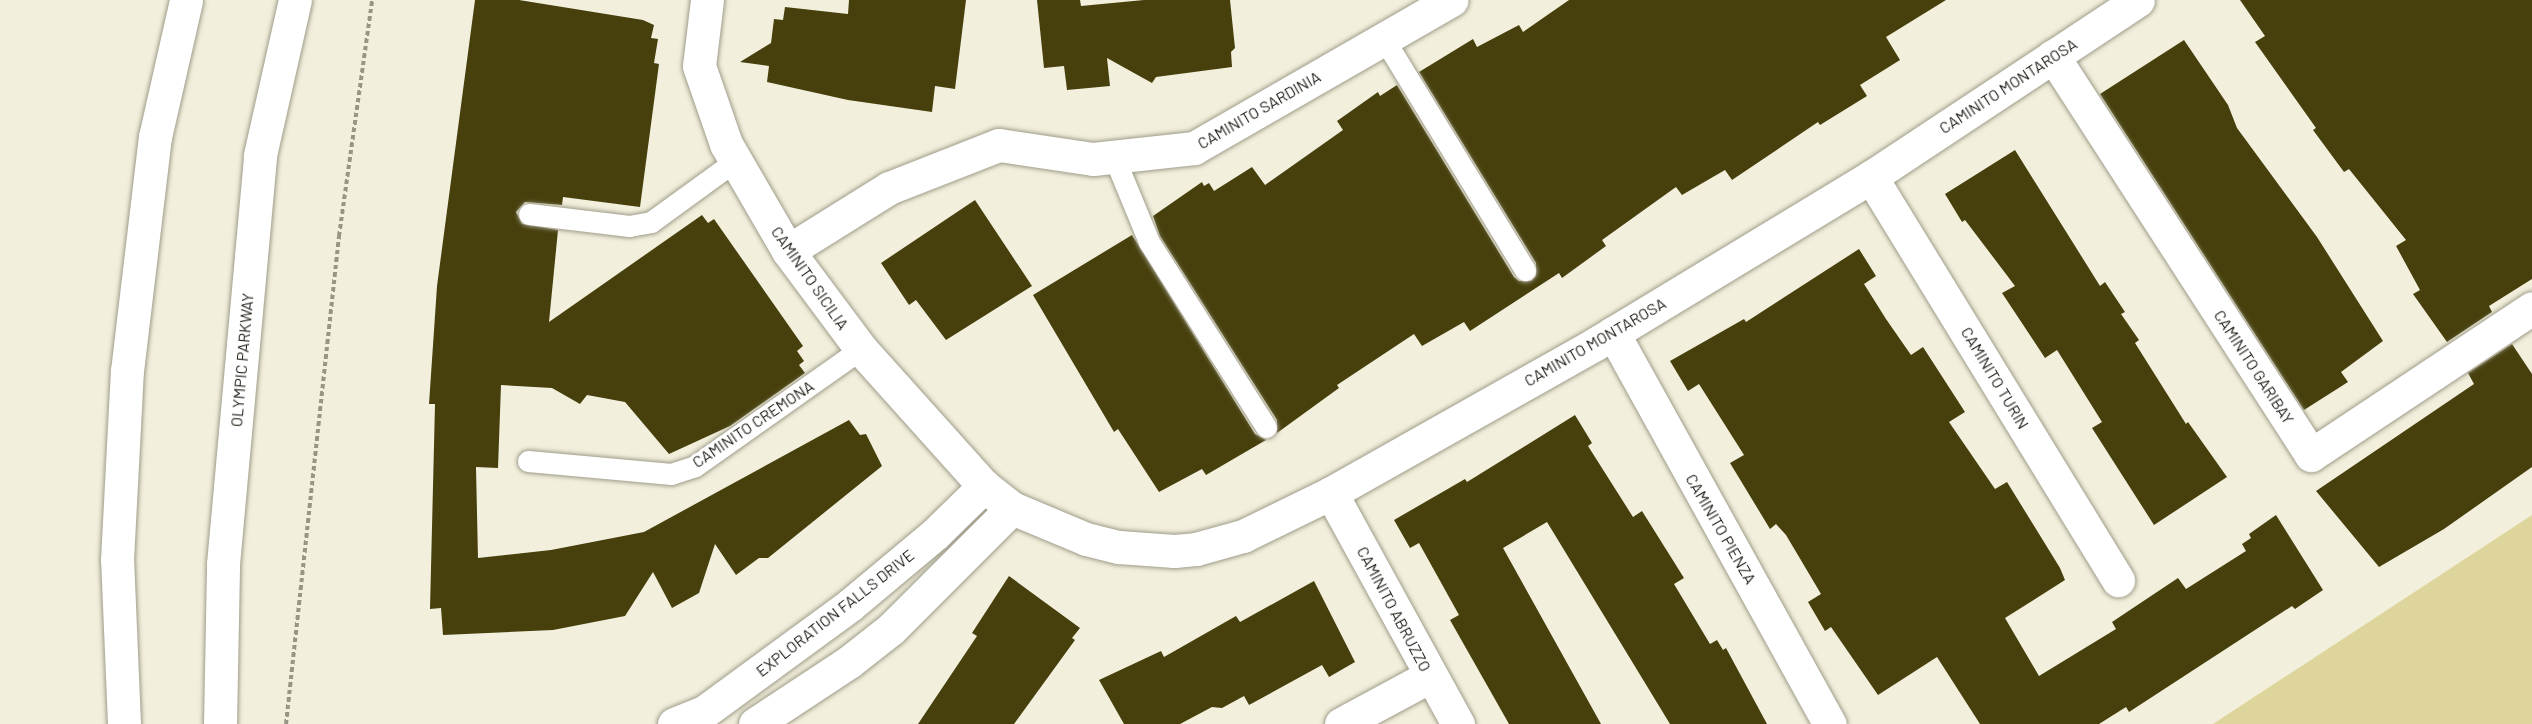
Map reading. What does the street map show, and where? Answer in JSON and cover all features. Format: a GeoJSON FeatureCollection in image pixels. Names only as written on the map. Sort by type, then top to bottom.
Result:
{"type":"FeatureCollection","features":[{"type":"Feature","properties":{"kind":"street"},"geometry":{"type":"LineString","coordinates":[[124,724],[117,560],[127,371],[155,137],[186,0]]}},
{"type":"Feature","properties":{"kind":"street","name":"OLYMPIC PARKWAY"},"geometry":{"type":"LineString","coordinates":[[220,724],[223,564],[260,155],[295,0]]}},
{"type":"Feature","properties":{"kind":"street","name":"CAMINITO SARDINIA"},"geometry":{"type":"LineString","coordinates":[[788,251],[889,188],[999,145],[1093,159],[1194,148],[1451,0]]}},
{"type":"Feature","properties":{"kind":"street","name":"CAMINITO MONTAROSA"},"geometry":{"type":"LineString","coordinates":[[1012,508],[1086,539],[1119,547],[1174,551],[1196,549],[1243,536],[1331,493],[1613,333],[1871,177],[2138,0]]}},
{"type":"Feature","properties":{"kind":"street","name":"CAMINITO SICILIA"},"geometry":{"type":"LineString","coordinates":[[701,1],[699,66],[735,161],[788,251],[861,349],[984,486],[1012,508]]}},
{"type":"Feature","properties":{"kind":"street","name":"CAMINITO GARIBAY"},"geometry":{"type":"LineString","coordinates":[[2054,56],[2311,455],[2532,308]]}},
{"type":"Feature","properties":{"kind":"street","name":"CAMINITO TURIN"},"geometry":{"type":"LineString","coordinates":[[1871,177],[2118,580]]}},
{"type":"Feature","properties":{"kind":"street","name":"CAMINITO PIENZA"},"geometry":{"type":"LineString","coordinates":[[1613,333],[1830,724]]}},
{"type":"Feature","properties":{"kind":"street","name":"EXPLORATION FALLS DRIVE"},"geometry":{"type":"LineString","coordinates":[[674,724],[704,712],[850,605],[935,534],[984,486]]}},
{"type":"Feature","properties":{"kind":"street","name":"CAMINITO ABRUZZO"},"geometry":{"type":"LineString","coordinates":[[1331,493],[1458,724]]}},
{"type":"Feature","properties":{"kind":"street"},"geometry":{"type":"LineString","coordinates":[[755,724],[849,662],[891,628],[1012,508]]}},
{"type":"Feature","properties":{"kind":"street"},"geometry":{"type":"LineString","coordinates":[[1341,724],[1430,676]]}},
{"type":"Feature","properties":{"kind":"lane"},"geometry":{"type":"LineString","coordinates":[[1384,39],[1525,270]]}},
{"type":"Feature","properties":{"kind":"lane"},"geometry":{"type":"LineString","coordinates":[[1114,157],[1149,242],[1266,427]]}},
{"type":"Feature","properties":{"kind":"lane"},"geometry":{"type":"LineString","coordinates":[[529,214],[629,226],[651,222],[735,161]]}},
{"type":"Feature","properties":{"kind":"lane","name":"CAMINITO CREMONA"},"geometry":{"type":"LineString","coordinates":[[528,461],[671,474],[687,469],[861,349]]}},
{"type":"Feature","properties":{"kind":"path"},"geometry":{"type":"LineString","coordinates":[[286,724],[339,236],[372,0]]}},
{"type":"Feature","properties":{"kind":"shaded area"},"geometry":{"type":"Polygon","coordinates":[[[2532,515],[2532,724],[2213,724],[2532,515]]]}},
{"type":"Feature","properties":{"kind":"building"},"geometry":{"type":"Polygon","coordinates":[[[475,0],[519,0],[643,20],[654,25],[651,38],[658,39],[654,63],[659,64],[640,207],[563,197],[562,205],[525,202],[516,212],[522,224],[558,230],[549,322],[702,215],[708,223],[714,219],[803,346],[797,351],[804,361],[799,365],[805,373],[730,426],[669,454],[625,402],[587,395],[580,404],[552,388],[501,385],[498,468],[476,467],[478,558],[551,550],[644,532],[849,420],[860,435],[866,434],[882,466],[768,558],[759,558],[736,575],[715,544],[699,593],[672,608],[653,572],[625,616],[553,630],[443,635],[441,608],[430,609],[435,404],[429,404],[437,286],[475,0]]]}},
{"type":"Feature","properties":{"kind":"building"},"geometry":{"type":"Polygon","coordinates":[[[849,0],[966,0],[955,89],[935,86],[932,112],[848,100],[767,82],[769,66],[740,62],[771,43],[774,19],[783,20],[785,7],[848,14],[849,0]]]}},
{"type":"Feature","properties":{"kind":"building"},"geometry":{"type":"Polygon","coordinates":[[[1037,0],[1080,0],[1081,6],[1144,0],[1230,0],[1235,48],[1231,52],[1232,67],[1156,77],[1152,83],[1107,58],[1110,86],[1067,90],[1064,66],[1044,68],[1037,0]]]}},
{"type":"Feature","properties":{"kind":"building"},"geometry":{"type":"Polygon","coordinates":[[[1569,0],[1946,0],[1886,37],[1900,60],[1860,85],[1867,96],[1820,125],[1818,122],[1732,180],[1725,170],[1682,195],[1676,187],[1602,240],[1606,246],[1562,278],[1559,273],[1470,331],[1464,322],[1422,346],[1414,334],[1337,385],[1339,388],[1277,433],[1277,420],[1160,236],[1153,216],[1202,182],[1204,186],[1209,183],[1214,191],[1252,167],[1265,185],[1343,130],[1337,121],[1378,92],[1380,96],[1397,85],[1514,277],[1519,281],[1531,281],[1536,276],[1536,263],[1419,72],[1473,39],[1477,47],[1519,25],[1523,32],[1569,0]]]}},
{"type":"Feature","properties":{"kind":"building"},"geometry":{"type":"Polygon","coordinates":[[[2240,0],[2532,0],[2532,279],[2489,306],[2492,312],[2447,342],[2413,294],[2420,290],[2396,246],[2406,240],[2349,169],[2344,172],[2313,130],[2316,128],[2255,42],[2265,36],[2240,0]]]}},
{"type":"Feature","properties":{"kind":"building"},"geometry":{"type":"Polygon","coordinates":[[[2184,40],[2228,105],[2237,128],[2317,237],[2383,341],[2341,372],[2348,382],[2304,410],[2100,94],[2184,40]]]}},
{"type":"Feature","properties":{"kind":"building"},"geometry":{"type":"Polygon","coordinates":[[[2015,150],[2100,286],[2105,282],[2125,312],[2121,314],[2139,340],[2135,343],[2186,424],[2188,422],[2227,477],[2154,525],[2092,428],[2102,422],[2057,350],[2045,358],[2002,293],[2015,286],[1965,220],[1962,222],[1945,194],[2015,150]]]}},
{"type":"Feature","properties":{"kind":"building"},"geometry":{"type":"Polygon","coordinates":[[[975,200],[1032,286],[946,340],[916,300],[909,305],[881,263],[975,200]]]}},
{"type":"Feature","properties":{"kind":"building"},"geometry":{"type":"Polygon","coordinates":[[[1132,235],[1255,434],[1266,440],[1206,475],[1202,469],[1159,492],[1118,429],[1114,432],[1033,295],[1132,235]]]}},
{"type":"Feature","properties":{"kind":"building"},"geometry":{"type":"Polygon","coordinates":[[[1859,249],[1876,276],[1864,284],[1886,319],[1911,355],[1923,347],[1965,412],[1949,422],[1995,489],[2007,482],[2060,568],[2065,580],[2005,618],[2039,676],[2116,629],[2112,622],[2178,578],[2186,589],[2246,551],[2242,544],[2251,538],[2249,534],[2276,515],[2323,590],[2295,609],[2292,606],[2129,712],[2126,707],[2099,724],[1980,724],[1937,657],[1878,695],[1831,627],[1825,631],[1808,602],[1821,594],[1786,535],[1776,524],[1770,529],[1730,463],[1744,455],[1699,384],[1688,391],[1670,361],[1744,319],[1746,322],[1859,249]]]}},
{"type":"Feature","properties":{"kind":"building"},"geometry":{"type":"Polygon","coordinates":[[[2512,344],[2532,374],[2532,467],[2444,529],[2379,567],[2316,491],[2474,384],[2468,373],[2512,344]]]}},
{"type":"Feature","properties":{"kind":"building"},"geometry":{"type":"Polygon","coordinates":[[[1575,415],[1592,443],[1588,446],[1633,517],[1642,511],[1684,578],[1674,584],[1710,644],[1717,640],[1723,650],[1726,648],[1767,724],[1670,724],[1547,522],[1503,548],[1601,724],[1509,724],[1450,620],[1459,615],[1419,543],[1410,548],[1394,520],[1465,479],[1467,482],[1575,415]]]}},
{"type":"Feature","properties":{"kind":"building"},"geometry":{"type":"Polygon","coordinates":[[[1009,576],[1080,628],[1072,638],[1075,640],[1014,724],[918,724],[977,636],[972,633],[1009,576]]]}},
{"type":"Feature","properties":{"kind":"building"},"geometry":{"type":"Polygon","coordinates":[[[1314,581],[1355,662],[1329,677],[1322,665],[1249,705],[1244,696],[1222,708],[1212,707],[1180,724],[1124,724],[1099,680],[1161,651],[1164,657],[1236,616],[1240,622],[1314,581]]]}}]}
